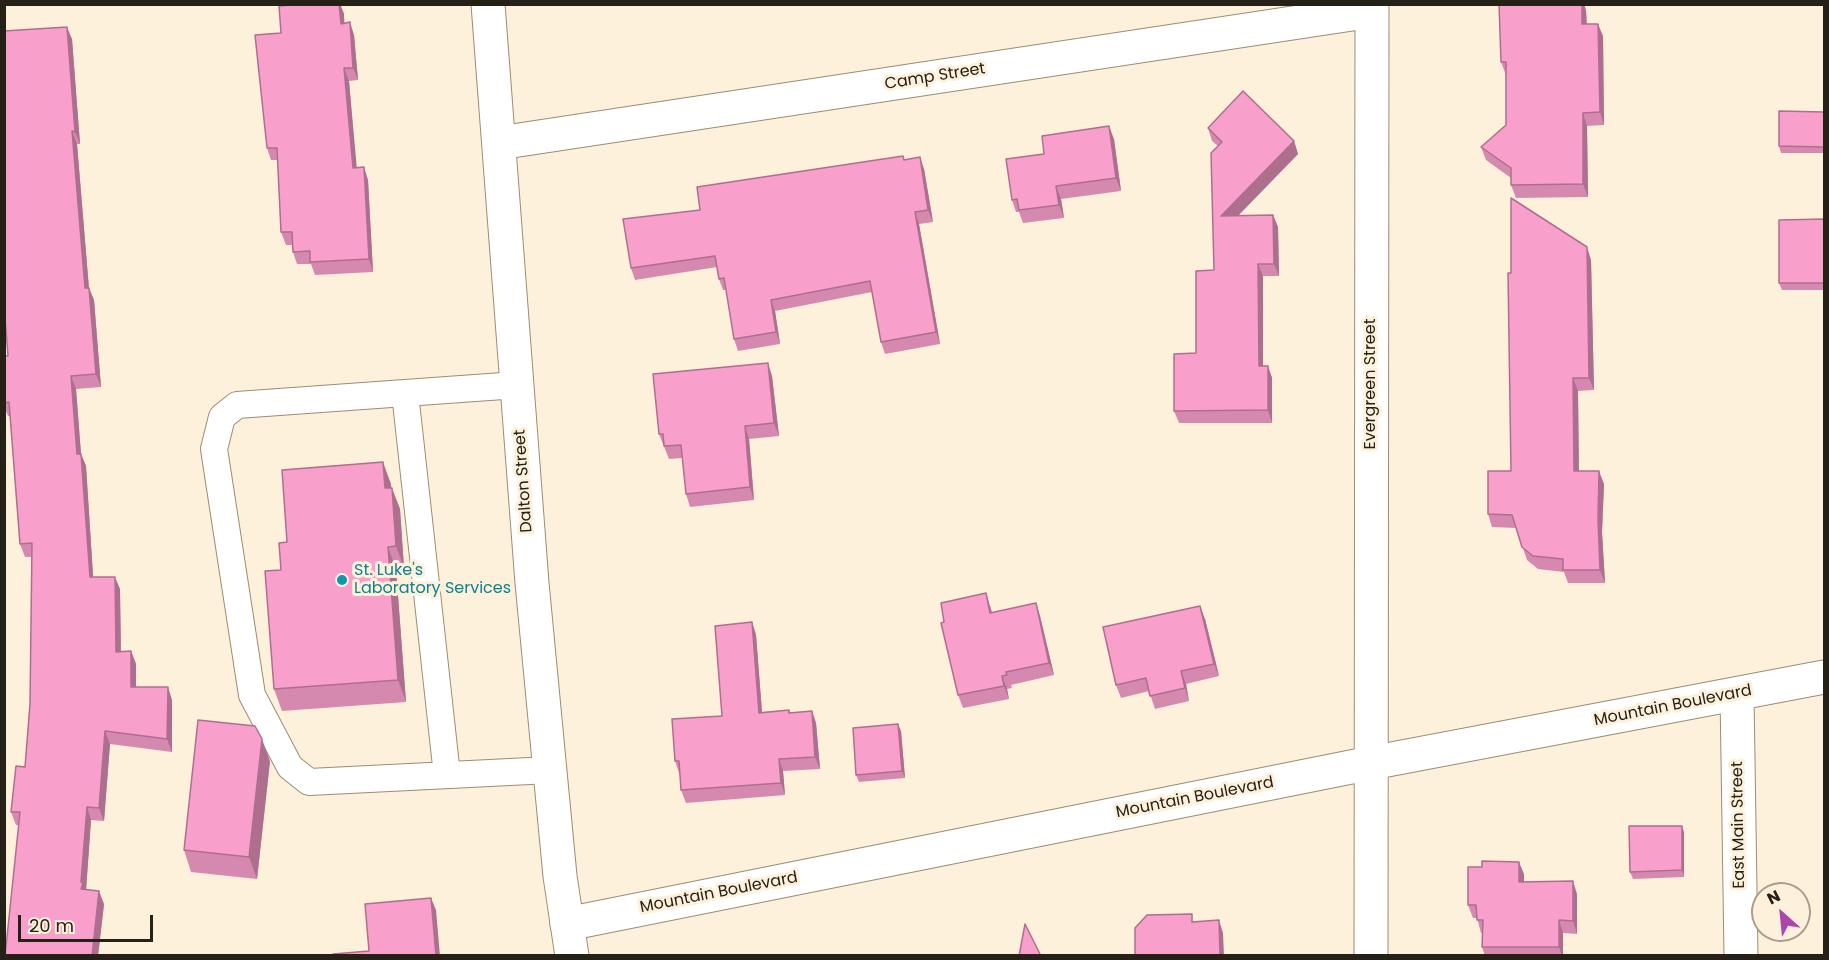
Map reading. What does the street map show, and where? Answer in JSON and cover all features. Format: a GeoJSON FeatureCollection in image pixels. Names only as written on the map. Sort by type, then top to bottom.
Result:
{"type":"FeatureCollection","features":[{"type":"Feature","properties":{"kind":"street","name":"Dalton Street"},"geometry":{"type":"LineString","coordinates":[[488,4],[532,583],[560,876],[572,956]]}},
{"type":"Feature","properties":{"kind":"street","name":"Camp Street"},"geometry":{"type":"LineString","coordinates":[[499,143],[1372,8]]}},
{"type":"Feature","properties":{"kind":"street","name":"Evergreen Street"},"geometry":{"type":"LineString","coordinates":[[1371,956],[1372,8]]}},
{"type":"Feature","properties":{"kind":"street","name":"Mountain Boulevard"},"geometry":{"type":"LineString","coordinates":[[567,924],[1371,763],[1824,677]]}},
{"type":"Feature","properties":{"kind":"street","name":"East Main Street"},"geometry":{"type":"LineString","coordinates":[[1737,694],[1741,956]]}},
{"type":"Feature","properties":{"kind":"lane"},"geometry":{"type":"LineString","coordinates":[[517,385],[237,405],[222,417],[214,449],[252,695],[290,768],[309,782],[550,770]]}},
{"type":"Feature","properties":{"kind":"lane"},"geometry":{"type":"LineString","coordinates":[[405,393],[447,776]]}},
{"type":"Feature","properties":{"kind":"building"},"geometry":{"type":"Polygon","coordinates":[[[339,4],[341,24],[350,22],[353,68],[344,68],[353,168],[364,167],[369,259],[310,262],[310,251],[293,252],[292,232],[281,232],[277,148],[267,148],[255,35],[281,33],[279,6],[339,4]]]}},
{"type":"Feature","properties":{"kind":"building"},"geometry":{"type":"Polygon","coordinates":[[[1499,4],[1582,4],[1582,24],[1598,24],[1600,112],[1583,113],[1583,184],[1511,185],[1511,168],[1481,147],[1506,125],[1506,62],[1501,62],[1499,4]]]}},
{"type":"Feature","properties":{"kind":"building"},"geometry":{"type":"Polygon","coordinates":[[[67,27],[75,132],[72,131],[85,288],[89,288],[96,374],[71,376],[77,454],[81,454],[90,577],[115,577],[116,652],[131,651],[131,687],[168,687],[167,739],[105,731],[99,808],[87,807],[81,882],[83,883],[81,889],[99,891],[92,956],[5,956],[20,812],[11,812],[16,766],[25,767],[30,704],[32,543],[20,544],[9,402],[4,403],[4,356],[8,356],[4,306],[4,31],[67,27]]]}},
{"type":"Feature","properties":{"kind":"building"},"geometry":{"type":"Polygon","coordinates":[[[1243,91],[1294,141],[1221,216],[1273,215],[1274,264],[1258,264],[1259,366],[1268,366],[1268,410],[1174,411],[1174,354],[1196,353],[1196,271],[1214,270],[1211,153],[1222,142],[1208,128],[1243,91]]]}},
{"type":"Feature","properties":{"kind":"building"},"geometry":{"type":"Polygon","coordinates":[[[1779,111],[1824,112],[1824,147],[1779,146],[1779,111]]]}},
{"type":"Feature","properties":{"kind":"building"},"geometry":{"type":"Polygon","coordinates":[[[1109,126],[1116,178],[1056,186],[1059,205],[1019,210],[1017,199],[1012,200],[1006,159],[1044,154],[1042,136],[1109,126]]]}},
{"type":"Feature","properties":{"kind":"building"},"geometry":{"type":"Polygon","coordinates":[[[903,156],[904,160],[920,157],[928,210],[915,212],[936,332],[881,342],[870,281],[771,300],[776,332],[734,339],[724,278],[719,279],[715,256],[631,268],[623,219],[700,210],[697,187],[903,156]]]}},
{"type":"Feature","properties":{"kind":"building"},"geometry":{"type":"Polygon","coordinates":[[[1511,198],[1587,247],[1589,378],[1573,378],[1574,471],[1599,471],[1600,570],[1563,570],[1563,559],[1533,556],[1522,547],[1512,515],[1488,514],[1488,471],[1511,471],[1508,273],[1511,273],[1511,198]]]}},
{"type":"Feature","properties":{"kind":"building"},"geometry":{"type":"Polygon","coordinates":[[[1824,219],[1824,283],[1779,283],[1779,220],[1824,219]]]}},
{"type":"Feature","properties":{"kind":"building"},"geometry":{"type":"Polygon","coordinates":[[[768,363],[774,423],[745,426],[750,487],[686,494],[681,445],[664,446],[663,434],[659,434],[653,374],[768,363]]]}},
{"type":"Feature","properties":{"kind":"building","name":"St. Luke's Laboratory Services"},"geometry":{"type":"Polygon","coordinates":[[[383,462],[385,488],[392,488],[396,546],[388,547],[398,680],[274,689],[265,571],[281,570],[279,543],[287,542],[282,470],[383,462]]]}},
{"type":"Feature","properties":{"kind":"building"},"geometry":{"type":"Polygon","coordinates":[[[986,593],[990,613],[1036,603],[1049,663],[1006,672],[1007,675],[1002,676],[1004,686],[958,695],[941,623],[944,622],[941,603],[986,593]]]}},
{"type":"Feature","properties":{"kind":"building"},"geometry":{"type":"Polygon","coordinates":[[[1200,606],[1214,664],[1181,671],[1185,688],[1150,696],[1146,678],[1116,685],[1103,627],[1200,606]]]}},
{"type":"Feature","properties":{"kind":"building"},"geometry":{"type":"Polygon","coordinates":[[[752,622],[759,713],[789,710],[789,713],[812,711],[815,757],[779,759],[781,783],[681,790],[679,761],[675,761],[672,719],[722,716],[715,626],[752,622]]]}},
{"type":"Feature","properties":{"kind":"building"},"geometry":{"type":"Polygon","coordinates":[[[198,720],[255,726],[262,739],[249,857],[184,850],[198,720]]]}},
{"type":"Feature","properties":{"kind":"building"},"geometry":{"type":"Polygon","coordinates":[[[898,724],[902,771],[856,775],[853,728],[898,724]]]}},
{"type":"Feature","properties":{"kind":"building"},"geometry":{"type":"Polygon","coordinates":[[[1629,826],[1682,826],[1682,870],[1630,872],[1629,826]]]}},
{"type":"Feature","properties":{"kind":"building"},"geometry":{"type":"Polygon","coordinates":[[[1482,861],[1519,862],[1519,882],[1573,881],[1573,921],[1559,920],[1559,947],[1482,947],[1483,920],[1477,920],[1476,905],[1468,905],[1468,867],[1482,867],[1482,861]]]}},
{"type":"Feature","properties":{"kind":"building"},"geometry":{"type":"Polygon","coordinates":[[[431,898],[436,956],[333,956],[333,954],[369,951],[365,904],[431,898]]]}},
{"type":"Feature","properties":{"kind":"building"},"geometry":{"type":"Polygon","coordinates":[[[1192,914],[1192,922],[1219,920],[1220,956],[1135,956],[1135,928],[1147,915],[1192,914]]]}},
{"type":"Feature","properties":{"kind":"building"},"geometry":{"type":"Polygon","coordinates":[[[1025,924],[1041,956],[1019,956],[1025,924]]]}},
{"type":"Feature","properties":{"kind":"place","name":"St. Luke's Laboratory Services"},"geometry":{"type":"Point","coordinates":[342,580]}}]}
